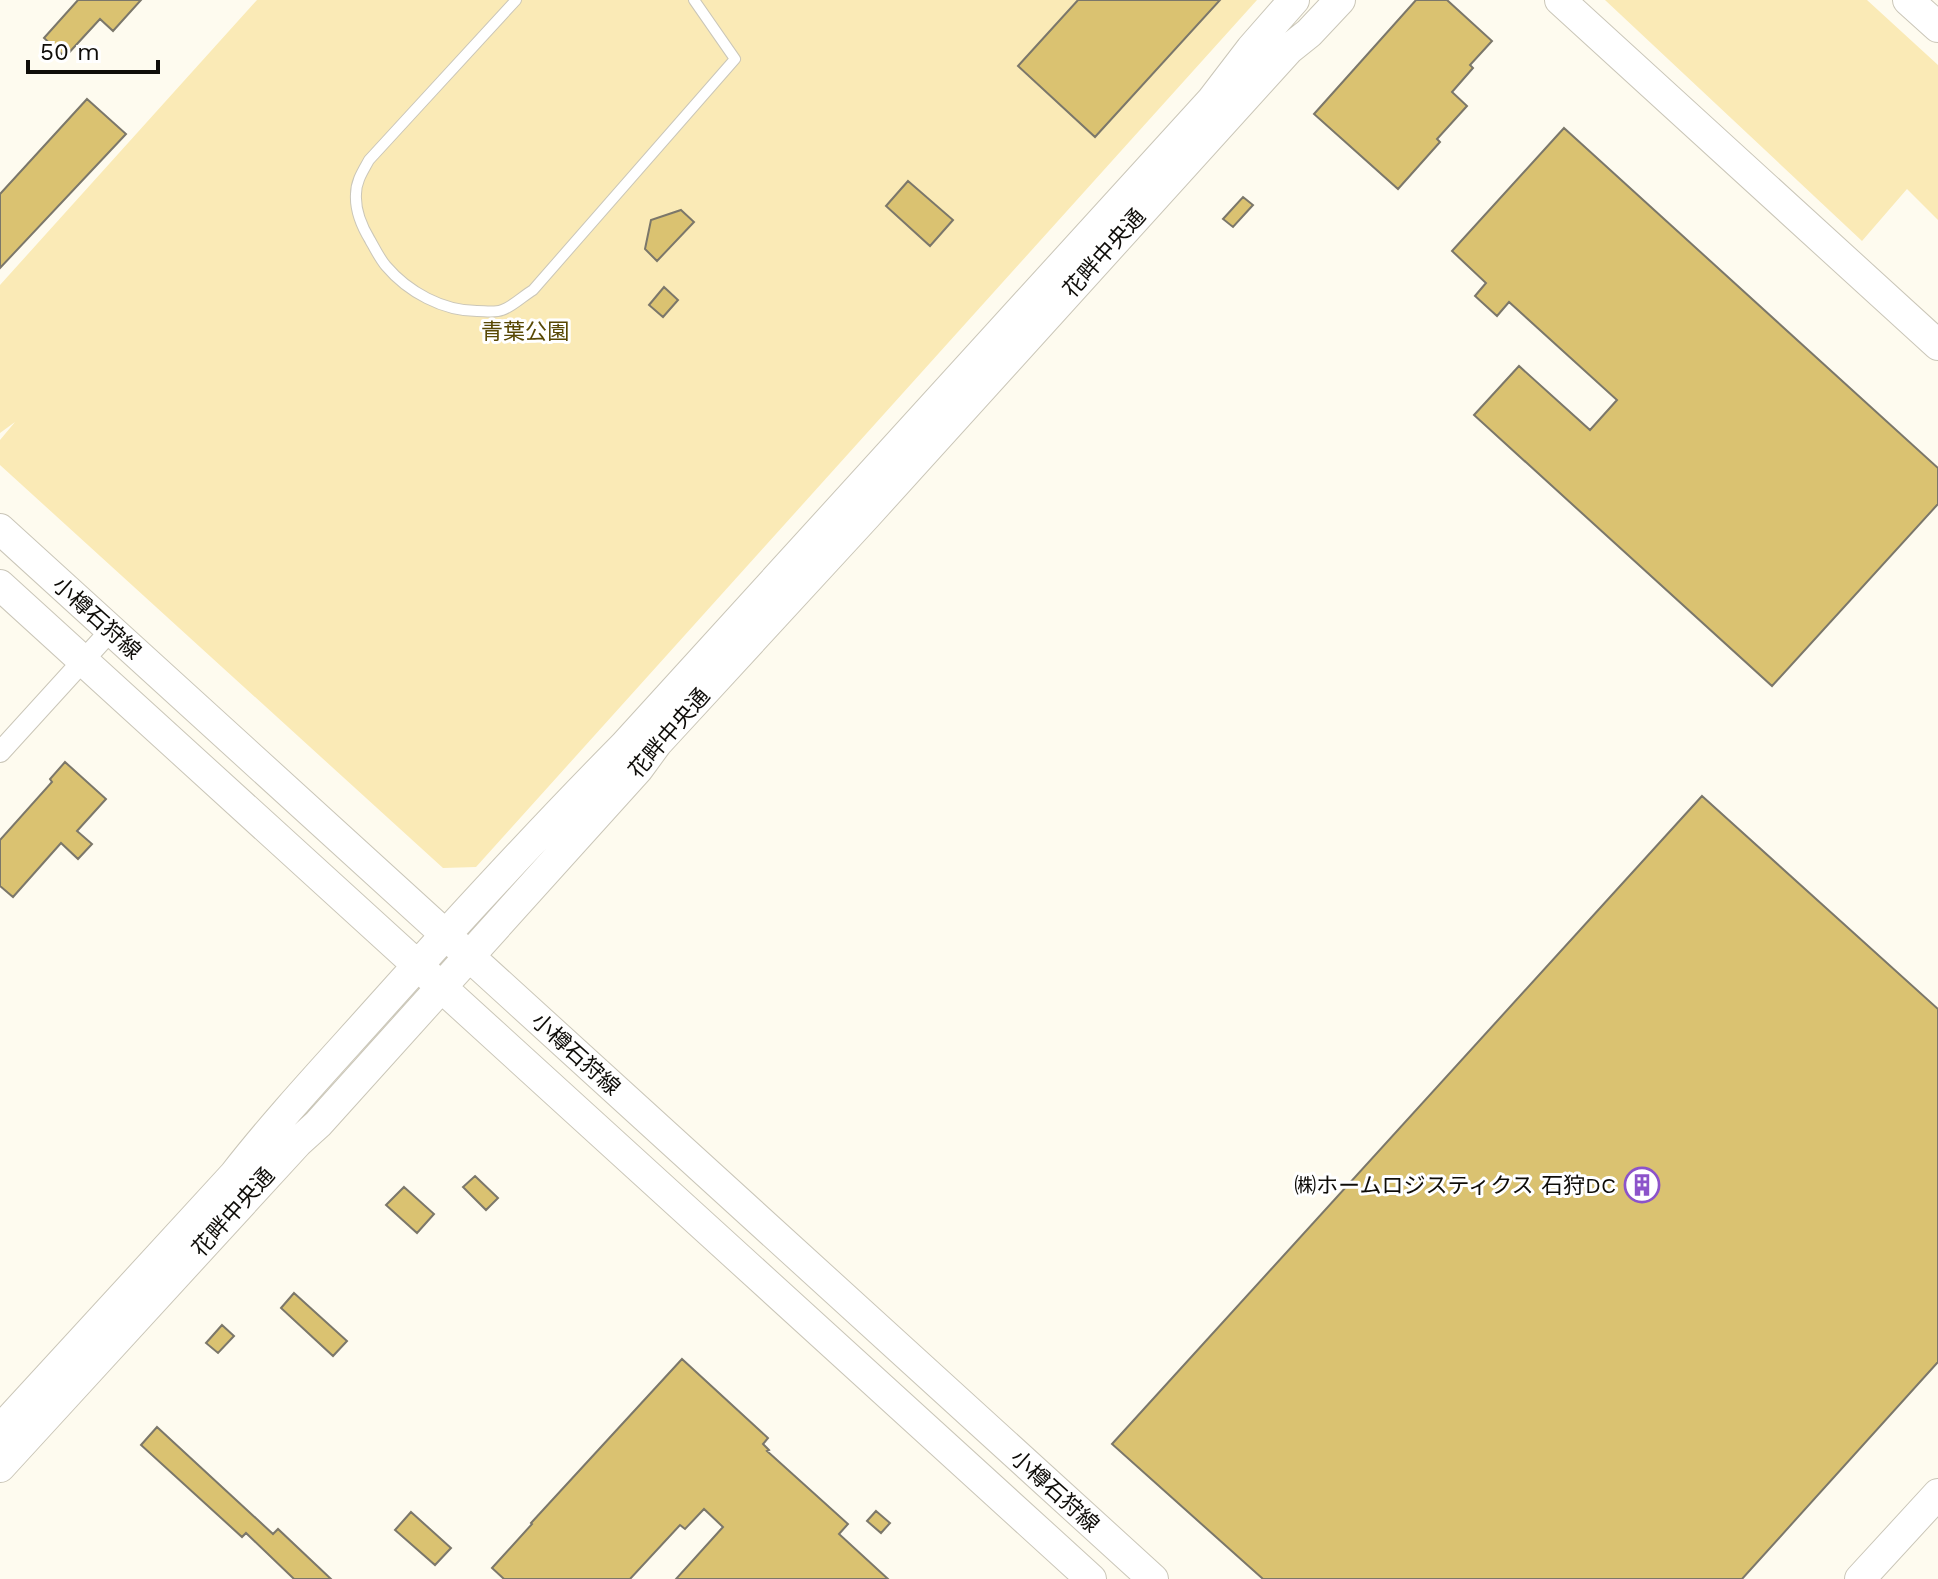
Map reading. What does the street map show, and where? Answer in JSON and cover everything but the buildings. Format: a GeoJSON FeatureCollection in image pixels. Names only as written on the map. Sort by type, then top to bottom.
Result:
{"type":"FeatureCollection","features":[{"type":"Feature","properties":{"kind":"street","name":"花畔中央通"},"geometry":{"type":"LineString","coordinates":[[0,1430],[234,1175],[267,1133],[445,935],[624,746],[1212,100],[1294,0]]}},
{"type":"Feature","properties":{"kind":"street","name":"花畔中央通"},"geometry":{"type":"LineString","coordinates":[[0,1467],[297,1143],[318,1124],[638,769],[657,743],[1289,49],[1340,0]]}},
{"type":"Feature","properties":{"kind":"street"},"geometry":{"type":"LineString","coordinates":[[1560,0],[1938,345]]}},
{"type":"Feature","properties":{"kind":"street"},"geometry":{"type":"LineString","coordinates":[[1908,0],[1938,27]]}},
{"type":"Feature","properties":{"kind":"street","name":"小樽石狩線"},"geometry":{"type":"LineString","coordinates":[[0,529],[1153,1579]]}},
{"type":"Feature","properties":{"kind":"street","name":"小樽石狩線"},"geometry":{"type":"LineString","coordinates":[[0,585],[1091,1579]]}},
{"type":"Feature","properties":{"kind":"street"},"geometry":{"type":"LineString","coordinates":[[0,752],[111,630]]}},
{"type":"Feature","properties":{"kind":"street"},"geometry":{"type":"LineString","coordinates":[[1860,1579],[1938,1494]]}},
{"type":"Feature","properties":{"kind":"lane"},"geometry":{"type":"LineString","coordinates":[[516,0],[369,160],[355,192],[357,210],[365,231],[384,264],[416,292],[438,303],[469,311],[501,311],[533,290],[735,59],[694,0]]}},
{"type":"Feature","properties":{"kind":"green space","name":"青葉公園"},"geometry":{"type":"Polygon","coordinates":[[[257,0],[1257,0],[476,867],[443,868],[0,465],[0,440],[15,422],[0,433],[0,285],[257,0]]]}},
{"type":"Feature","properties":{"kind":"green space"},"geometry":{"type":"Polygon","coordinates":[[[1605,0],[1867,0],[1938,65],[1938,220],[1907,189],[1862,241],[1605,0]]]}},
{"type":"Feature","properties":{"kind":"place","name":"㈱ホームロジスティクス 石狩DC"},"geometry":{"type":"Point","coordinates":[1642,1185]}}]}
